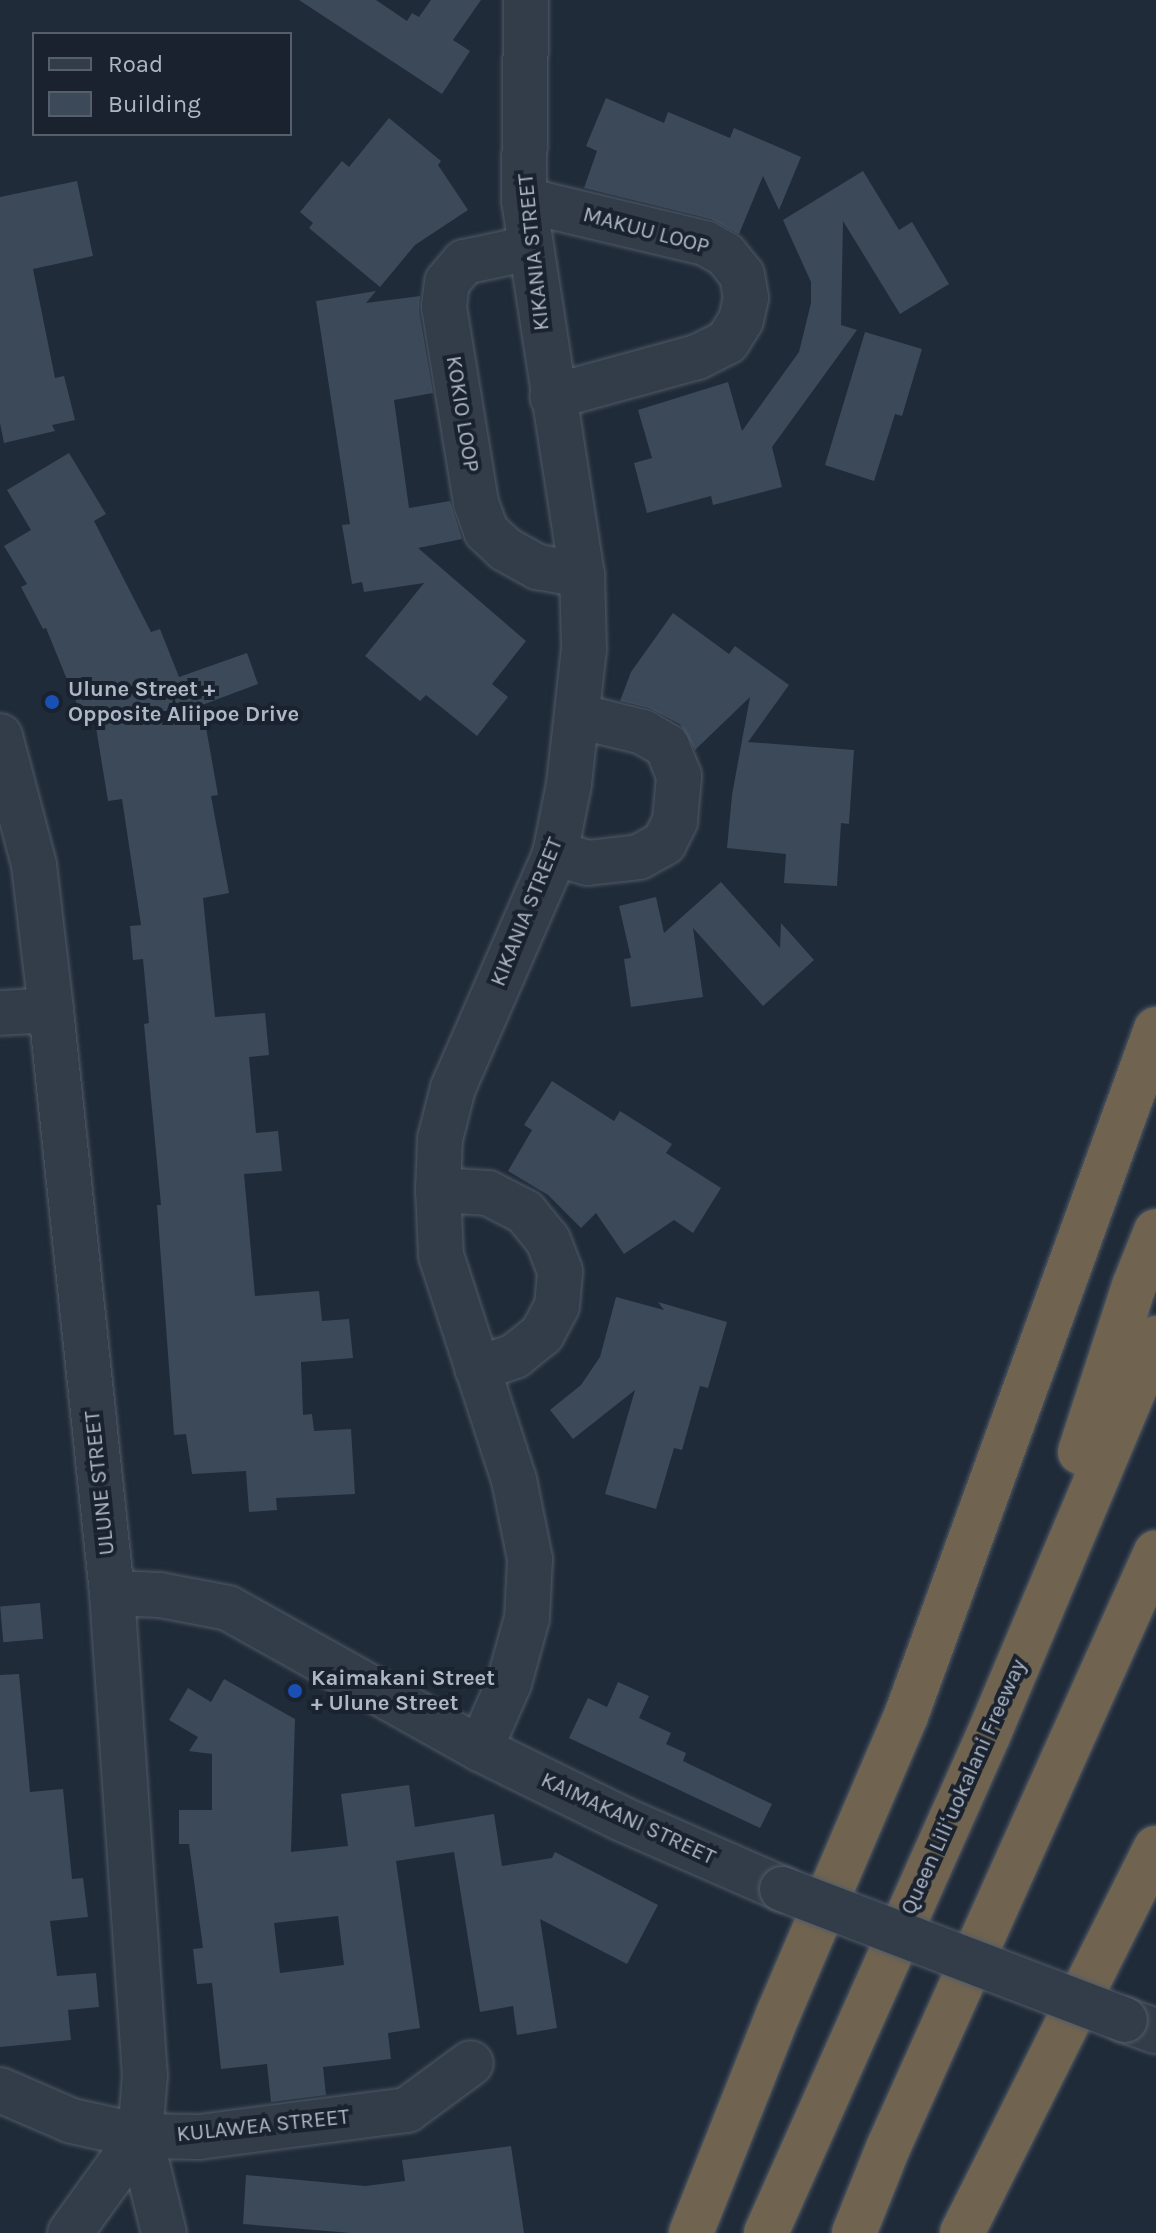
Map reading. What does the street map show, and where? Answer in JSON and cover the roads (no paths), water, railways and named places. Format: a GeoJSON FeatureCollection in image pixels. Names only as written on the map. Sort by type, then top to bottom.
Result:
{"type":"FeatureCollection","features":[{"type":"Feature","properties":{"kind":"highway"},"geometry":{"type":"LineString","coordinates":[[691,2233],[779,2012],[906,1716],[1156,1029]]}},
{"type":"Feature","properties":{"kind":"highway"},"geometry":{"type":"LineString","coordinates":[[988,1736],[1134,1286],[1156,1231]]}},
{"type":"Feature","properties":{"kind":"highway","name":"Queen Liliʻuokalani Freeway"},"geometry":{"type":"LineString","coordinates":[[766,2233],[988,1736],[1156,1338]]}},
{"type":"Feature","properties":{"kind":"highway"},"geometry":{"type":"LineString","coordinates":[[854,2233],[894,2133],[1156,1552]]}},
{"type":"Feature","properties":{"kind":"highway"},"geometry":{"type":"LineString","coordinates":[[962,2233],[1156,1848]]}},
{"type":"Feature","properties":{"kind":"highway"},"geometry":{"type":"LineString","coordinates":[[1064,2029],[1156,1886]]}},
{"type":"Feature","properties":{"kind":"street","name":"KIKANIA STREET"},"geometry":{"type":"LineString","coordinates":[[480,1749],[509,1683],[527,1618],[530,1559],[514,1480],[441,1255],[438,1190],[440,1139],[453,1088],[555,854],[578,716],[584,649],[582,575],[552,397],[524,200],[526,0]]}},
{"type":"Feature","properties":{"kind":"street","name":"MAKUU LOOP"},"geometry":{"type":"LineString","coordinates":[[524,200],[705,243],[725,254],[742,275],[746,298],[741,320],[727,342],[697,357],[552,397]]}},
{"type":"Feature","properties":{"kind":"street","name":"KOKIO LOOP"},"geometry":{"type":"LineString","coordinates":[[530,248],[464,262],[447,282],[444,307],[476,503],[486,531],[505,549],[538,567],[582,575]]}},
{"type":"Feature","properties":{"kind":"street"},"geometry":{"type":"LineString","coordinates":[[555,854],[588,863],[639,857],[664,843],[675,821],[679,776],[667,746],[643,732],[578,716]]}},
{"type":"Feature","properties":{"kind":"street","name":"ULUNE STREET"},"geometry":{"type":"LineString","coordinates":[[0,736],[34,865],[51,1010],[112,1593],[145,2075],[140,2136],[164,2233]]}},
{"type":"Feature","properties":{"kind":"street"},"geometry":{"type":"LineString","coordinates":[[0,1013],[51,1010]]}},
{"type":"Feature","properties":{"kind":"street"},"geometry":{"type":"LineString","coordinates":[[438,1190],[488,1193],[525,1212],[548,1240],[560,1272],[557,1306],[542,1334],[515,1356],[477,1369]]}},
{"type":"Feature","properties":{"kind":"street","name":"KAIMAKANI STREET"},"geometry":{"type":"LineString","coordinates":[[112,1593],[160,1595],[228,1608],[480,1749],[622,1819],[782,1889],[1141,2026]]}},
{"type":"Feature","properties":{"kind":"street","name":"KULAWEA STREET"},"geometry":{"type":"LineString","coordinates":[[0,2090],[72,2121],[140,2136],[199,2137],[407,2110],[471,2063]]}},
{"type":"Feature","properties":{"kind":"street"},"geometry":{"type":"LineString","coordinates":[[70,2233],[140,2136]]}},
{"type":"Feature","properties":{"kind":"place","name":"Ulune Street + Opposite Aliipoe Drive"},"geometry":{"type":"Point","coordinates":[52,702]}},
{"type":"Feature","properties":{"kind":"place","name":"Kaimakani Street + Ulune Street"},"geometry":{"type":"Point","coordinates":[295,1691]}}]}
